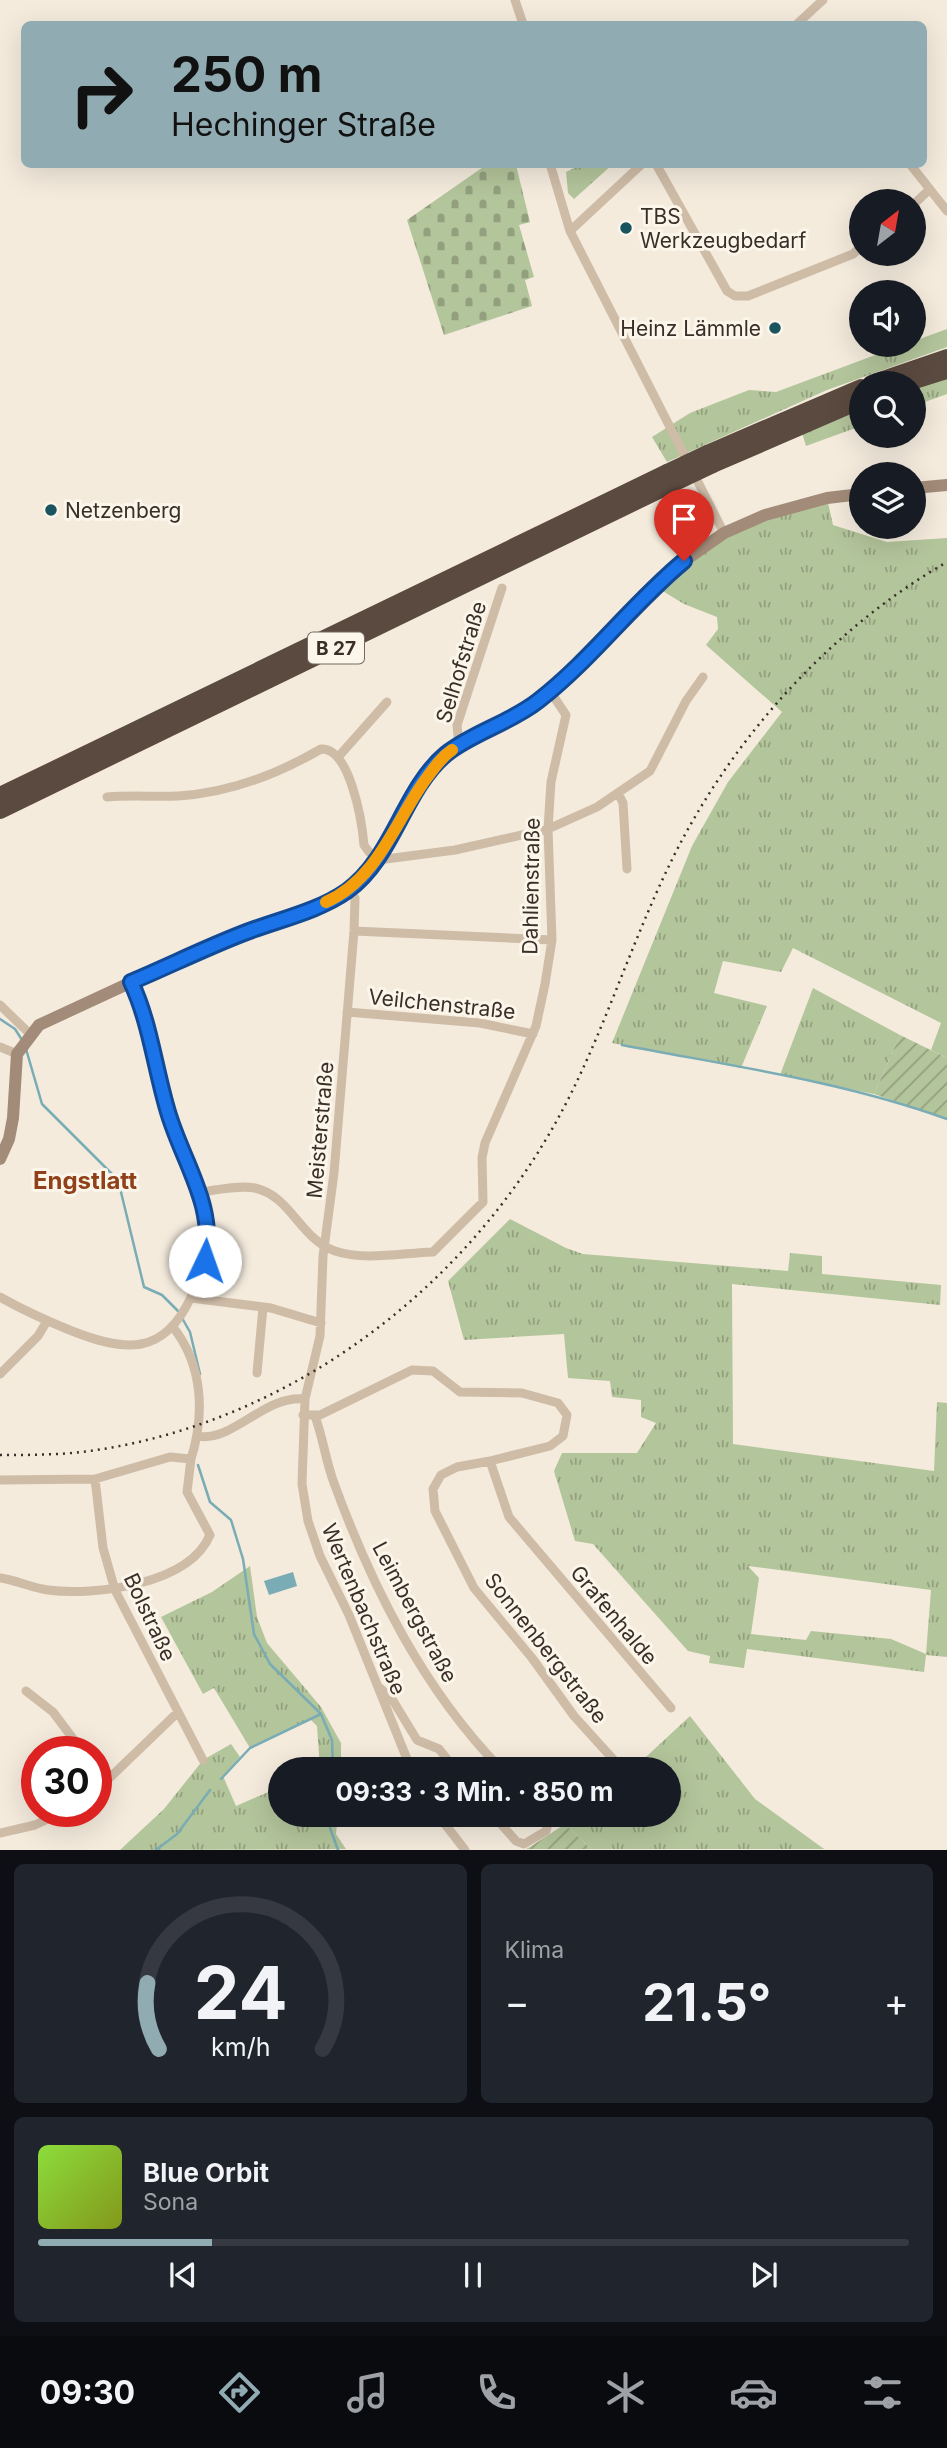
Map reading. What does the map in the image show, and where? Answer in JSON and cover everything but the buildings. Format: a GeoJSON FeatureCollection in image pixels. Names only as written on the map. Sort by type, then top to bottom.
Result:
{"type":"FeatureCollection","features":[{"type":"Feature","properties":{"kind":"highway"},"geometry":{"type":"LineString","coordinates":[[906,371],[947,357]]}},
{"type":"Feature","properties":{"kind":"highway"},"geometry":{"type":"LineString","coordinates":[[926,377],[947,371]]}},
{"type":"Feature","properties":{"kind":"highway","name":"B 27"},"geometry":{"type":"LineString","coordinates":[[0,795],[849,393]]}},
{"type":"Feature","properties":{"kind":"highway","name":"B 27"},"geometry":{"type":"LineString","coordinates":[[710,459],[849,406]]}},
{"type":"Feature","properties":{"kind":"highway","name":"B 27"},"geometry":{"type":"LineString","coordinates":[[0,811],[670,478]]}},
{"type":"Feature","properties":{"kind":"street"},"geometry":{"type":"LineString","coordinates":[[515,0],[522,21]]}},
{"type":"Feature","properties":{"kind":"street"},"geometry":{"type":"LineString","coordinates":[[800,21],[823,0]]}},
{"type":"Feature","properties":{"kind":"street"},"geometry":{"type":"LineString","coordinates":[[551,168],[570,231],[724,533]]}},
{"type":"Feature","properties":{"kind":"street"},"geometry":{"type":"LineString","coordinates":[[570,231],[638,168]]}},
{"type":"Feature","properties":{"kind":"street"},"geometry":{"type":"LineString","coordinates":[[658,168],[727,291],[736,296],[748,296],[849,252]]}},
{"type":"Feature","properties":{"kind":"street"},"geometry":{"type":"LineString","coordinates":[[913,168],[947,211]]}},
{"type":"Feature","properties":{"kind":"street"},"geometry":{"type":"LineString","coordinates":[[926,193],[930,189]]}},
{"type":"Feature","properties":{"kind":"street"},"geometry":{"type":"LineString","coordinates":[[926,487],[947,485]]}},
{"type":"Feature","properties":{"kind":"street"},"geometry":{"type":"LineString","coordinates":[[0,1159],[9,1139],[13,1118],[19,1050],[30,1034],[54,1016],[221,942],[314,908],[349,890],[377,857],[433,769],[446,754],[521,714],[550,691],[588,658],[684,561],[724,533],[798,505],[849,496]]}},
{"type":"Feature","properties":{"kind":"street","name":"Selhofstraße"},"geometry":{"type":"LineString","coordinates":[[459,746],[457,725],[502,588]]}},
{"type":"Feature","properties":{"kind":"street"},"geometry":{"type":"LineString","coordinates":[[107,797],[179,796],[214,792],[263,777],[321,748],[334,750],[339,756],[349,780],[364,845],[377,857],[398,859],[456,850],[548,829],[618,793],[650,771],[686,701],[703,677]]}},
{"type":"Feature","properties":{"kind":"street","name":"Dahlienstraße"},"geometry":{"type":"LineString","coordinates":[[325,1247],[351,1255],[432,1252],[483,1202],[482,1158],[485,1143],[533,1034],[552,940],[548,829],[551,782],[566,715],[550,691]]}},
{"type":"Feature","properties":{"kind":"street"},"geometry":{"type":"LineString","coordinates":[[339,756],[387,702]]}},
{"type":"Feature","properties":{"kind":"street"},"geometry":{"type":"LineString","coordinates":[[618,793],[623,803],[627,869]]}},
{"type":"Feature","properties":{"kind":"street","name":"Meisterstraße"},"geometry":{"type":"LineString","coordinates":[[310,1375],[321,1323],[325,1247],[348,1012],[355,898],[349,890]]}},
{"type":"Feature","properties":{"kind":"street"},"geometry":{"type":"LineString","coordinates":[[354,931],[552,940]]}},
{"type":"Feature","properties":{"kind":"street"},"geometry":{"type":"LineString","coordinates":[[0,1297],[47,1321],[105,1343],[132,1347],[151,1342],[175,1324],[191,1298],[208,1245],[201,1192],[169,1115],[131,982]]}},
{"type":"Feature","properties":{"kind":"street"},"geometry":{"type":"LineString","coordinates":[[0,1005],[30,1034]]}},
{"type":"Feature","properties":{"kind":"street","name":"Veilchenstraße"},"geometry":{"type":"LineString","coordinates":[[348,1012],[480,1023],[533,1034]]}},
{"type":"Feature","properties":{"kind":"street"},"geometry":{"type":"LineString","coordinates":[[0,1047],[19,1050]]}},
{"type":"Feature","properties":{"kind":"street"},"geometry":{"type":"LineString","coordinates":[[201,1192],[230,1188],[253,1188],[266,1192],[282,1203],[309,1238],[325,1247]]}},
{"type":"Feature","properties":{"kind":"street"},"geometry":{"type":"LineString","coordinates":[[191,1298],[263,1307],[321,1323]]}},
{"type":"Feature","properties":{"kind":"street"},"geometry":{"type":"LineString","coordinates":[[257,1373],[263,1307]]}},
{"type":"Feature","properties":{"kind":"street"},"geometry":{"type":"LineString","coordinates":[[0,1374],[38,1336],[47,1321]]}},
{"type":"Feature","properties":{"kind":"street"},"geometry":{"type":"LineString","coordinates":[[0,1578],[46,1590],[115,1590],[172,1570],[197,1552],[209,1538],[209,1529],[190,1503],[187,1492],[191,1459],[198,1436],[200,1404],[195,1371],[186,1343],[175,1324]]}},
{"type":"Feature","properties":{"kind":"street","name":"Sonnenbergstraße"},"geometry":{"type":"LineString","coordinates":[[314,1416],[412,1370],[433,1371],[460,1392],[541,1396],[562,1408],[567,1422],[564,1436],[550,1446],[457,1467],[442,1475],[433,1489],[435,1511],[474,1588],[532,1658],[574,1716],[611,1757]]}},
{"type":"Feature","properties":{"kind":"street","name":"Wertenbachstraße"},"geometry":{"type":"LineString","coordinates":[[310,1375],[303,1415],[302,1484],[308,1521],[320,1556],[406,1757]]}},
{"type":"Feature","properties":{"kind":"street"},"geometry":{"type":"LineString","coordinates":[[198,1436],[212,1437],[278,1402],[305,1399]]}},
{"type":"Feature","properties":{"kind":"street"},"geometry":{"type":"LineString","coordinates":[[303,1415],[314,1416]]}},
{"type":"Feature","properties":{"kind":"street","name":"Leimbergstraße"},"geometry":{"type":"LineString","coordinates":[[314,1416],[333,1480],[373,1581],[442,1698],[464,1730],[489,1757]]}},
{"type":"Feature","properties":{"kind":"street"},"geometry":{"type":"LineString","coordinates":[[0,1480],[95,1479],[170,1457],[191,1459]]}},
{"type":"Feature","properties":{"kind":"street","name":"Grafenhalde"},"geometry":{"type":"LineString","coordinates":[[490,1461],[509,1517],[671,1709]]}},
{"type":"Feature","properties":{"kind":"street","name":"Bolstraße"},"geometry":{"type":"LineString","coordinates":[[95,1479],[103,1548],[115,1590],[176,1714],[203,1760]]}},
{"type":"Feature","properties":{"kind":"street"},"geometry":{"type":"LineString","coordinates":[[378,1686],[392,1699],[417,1740],[439,1749],[445,1757]]}},
{"type":"Feature","properties":{"kind":"street"},"geometry":{"type":"LineString","coordinates":[[26,1691],[53,1712],[71,1736]]}},
{"type":"Feature","properties":{"kind":"street"},"geometry":{"type":"LineString","coordinates":[[112,1776],[176,1714]]}},
{"type":"Feature","properties":{"kind":"street"},"geometry":{"type":"LineString","coordinates":[[0,1833],[26,1827]]}},
{"type":"Feature","properties":{"kind":"street"},"geometry":{"type":"LineString","coordinates":[[447,1827],[465,1850]]}},
{"type":"Feature","properties":{"kind":"street"},"geometry":{"type":"LineString","coordinates":[[504,1827],[516,1840],[527,1843],[546,1831],[547,1827]]}},
{"type":"Feature","properties":{"kind":"green space"},"geometry":{"type":"Polygon","coordinates":[[[482,168],[517,168],[530,222],[519,225],[534,277],[525,280],[532,306],[444,335],[407,220],[482,168]]]}},
{"type":"Feature","properties":{"kind":"green space"},"geometry":{"type":"Polygon","coordinates":[[[574,168],[609,168],[574,199],[568,193],[566,172],[574,168]]]}},
{"type":"Feature","properties":{"kind":"green space"},"geometry":{"type":"Polygon","coordinates":[[[947,329],[947,347],[926,355],[926,337],[947,329]]]}},
{"type":"Feature","properties":{"kind":"green space"},"geometry":{"type":"Polygon","coordinates":[[[870,357],[919,357],[880,371],[849,371],[849,382],[667,462],[652,437],[690,413],[749,390],[776,392],[870,357]]]}},
{"type":"Feature","properties":{"kind":"green space"},"geometry":{"type":"Polygon","coordinates":[[[947,378],[947,394],[926,402],[926,385],[947,378]]]}},
{"type":"Feature","properties":{"kind":"green space"},"geometry":{"type":"Polygon","coordinates":[[[849,414],[849,430],[806,446],[802,433],[849,414]]]}},
{"type":"Feature","properties":{"kind":"green space"},"geometry":{"type":"Polygon","coordinates":[[[827,498],[833,525],[849,530],[849,539],[877,539],[887,542],[947,538],[947,1058],[931,1050],[941,1023],[793,948],[781,972],[723,961],[714,993],[767,1006],[741,1068],[612,1043],[692,846],[728,782],[782,712],[706,645],[718,629],[717,617],[684,604],[656,587],[724,533],[827,498]]]}},
{"type":"Feature","properties":{"kind":"green space"},"geometry":{"type":"Polygon","coordinates":[[[813,988],[900,1035],[874,1094],[780,1075],[813,988]]]}},
{"type":"Feature","properties":{"kind":"green space"},"geometry":{"type":"Polygon","coordinates":[[[900,1035],[947,1058],[947,1119],[874,1094],[900,1035]]]}},
{"type":"Feature","properties":{"kind":"green space"},"geometry":{"type":"Polygon","coordinates":[[[510,1219],[583,1254],[788,1271],[790,1253],[822,1256],[822,1274],[941,1285],[940,1305],[732,1284],[733,1444],[934,1471],[937,1402],[947,1403],[947,1657],[926,1655],[924,1672],[747,1649],[744,1668],[709,1663],[710,1656],[688,1651],[593,1544],[575,1541],[554,1471],[562,1453],[637,1453],[656,1423],[641,1417],[641,1400],[612,1397],[610,1381],[568,1378],[564,1334],[464,1340],[448,1281],[510,1219]],[[748,1566],[759,1578],[751,1634],[806,1640],[811,1631],[891,1639],[926,1654],[931,1590],[748,1566]]]}},
{"type":"Feature","properties":{"kind":"green space"},"geometry":{"type":"Polygon","coordinates":[[[250,1566],[257,1617],[267,1643],[321,1707],[341,1743],[341,1757],[319,1757],[317,1726],[310,1719],[250,1748],[214,1688],[203,1694],[161,1617],[212,1592],[250,1566]]]}},
{"type":"Feature","properties":{"kind":"green space"},"geometry":{"type":"Polygon","coordinates":[[[690,1716],[755,1799],[824,1849],[591,1849],[568,1827],[681,1827],[681,1757],[646,1757],[690,1716]]]}},
{"type":"Feature","properties":{"kind":"green space"},"geometry":{"type":"Polygon","coordinates":[[[231,1744],[240,1757],[223,1776],[236,1806],[268,1792],[268,1827],[337,1827],[336,1834],[346,1849],[120,1850],[164,1809],[203,1760],[231,1744]]]}},
{"type":"Feature","properties":{"kind":"green space"},"geometry":{"type":"Polygon","coordinates":[[[560,1827],[568,1827],[591,1849],[526,1849],[560,1827]]]}},
{"type":"Feature","properties":{"kind":"water"},"geometry":{"type":"Polygon","coordinates":[[[293,1572],[297,1586],[269,1595],[264,1581],[293,1572]]]}},
{"type":"Feature","properties":{"kind":"waterway"},"geometry":{"type":"LineString","coordinates":[[0,1019],[15,1029],[22,1040]]}},
{"type":"Feature","properties":{"kind":"waterway"},"geometry":{"type":"LineString","coordinates":[[622,1045],[827,1084],[947,1119]]}},
{"type":"Feature","properties":{"kind":"waterway"},"geometry":{"type":"LineString","coordinates":[[26,1049],[42,1104],[114,1176],[120,1188],[144,1287],[162,1295],[179,1312]]}},
{"type":"Feature","properties":{"kind":"waterway"},"geometry":{"type":"LineString","coordinates":[[182,1318],[190,1332],[200,1374]]}},
{"type":"Feature","properties":{"kind":"waterway"},"geometry":{"type":"LineString","coordinates":[[198,1465],[210,1502],[231,1520],[243,1559],[254,1634],[270,1664],[321,1714],[332,1740],[333,1757]]}},
{"type":"Feature","properties":{"kind":"waterway"},"geometry":{"type":"LineString","coordinates":[[221,1779],[250,1748],[321,1714]]}},
{"type":"Feature","properties":{"kind":"waterway"},"geometry":{"type":"LineString","coordinates":[[156,1850],[177,1834],[210,1790]]}},
{"type":"Feature","properties":{"kind":"waterway"},"geometry":{"type":"LineString","coordinates":[[330,1827],[338,1850]]}},
{"type":"Feature","properties":{"kind":"railway"},"geometry":{"type":"LineString","coordinates":[[0,1455],[90,1451],[164,1436],[235,1411],[302,1378],[366,1337],[424,1289],[477,1235],[523,1175],[562,1111],[577,1082],[667,870],[719,779],[784,695],[821,657],[903,590],[947,562]]}},
{"type":"Feature","properties":{"kind":"slow traffic"},"geometry":{"type":"LineString","coordinates":[[326,902],[349,890],[367,871],[418,790],[433,769],[452,750]]}},
{"type":"Feature","properties":{"kind":"place","name":"TBS Werkzeugbedarf"},"geometry":{"type":"Point","coordinates":[626,228]}},
{"type":"Feature","properties":{"kind":"place","name":"Heinz Lämmle"},"geometry":{"type":"Point","coordinates":[775,328]}},
{"type":"Feature","properties":{"kind":"place","name":"Netzenberg"},"geometry":{"type":"Point","coordinates":[51,510]}},
{"type":"Feature","properties":{"kind":"district","name":"Engstlatt"},"geometry":{"type":"Point","coordinates":[85,1180]}},
{"type":"Feature","properties":{"kind":"route"},"geometry":{"type":"LineString","coordinates":[[205,1261],[208,1245],[201,1192],[169,1115],[131,982],[230,938],[314,908],[349,890],[377,857],[418,790],[446,754],[521,714],[539,700],[588,658],[684,561]]}}]}
